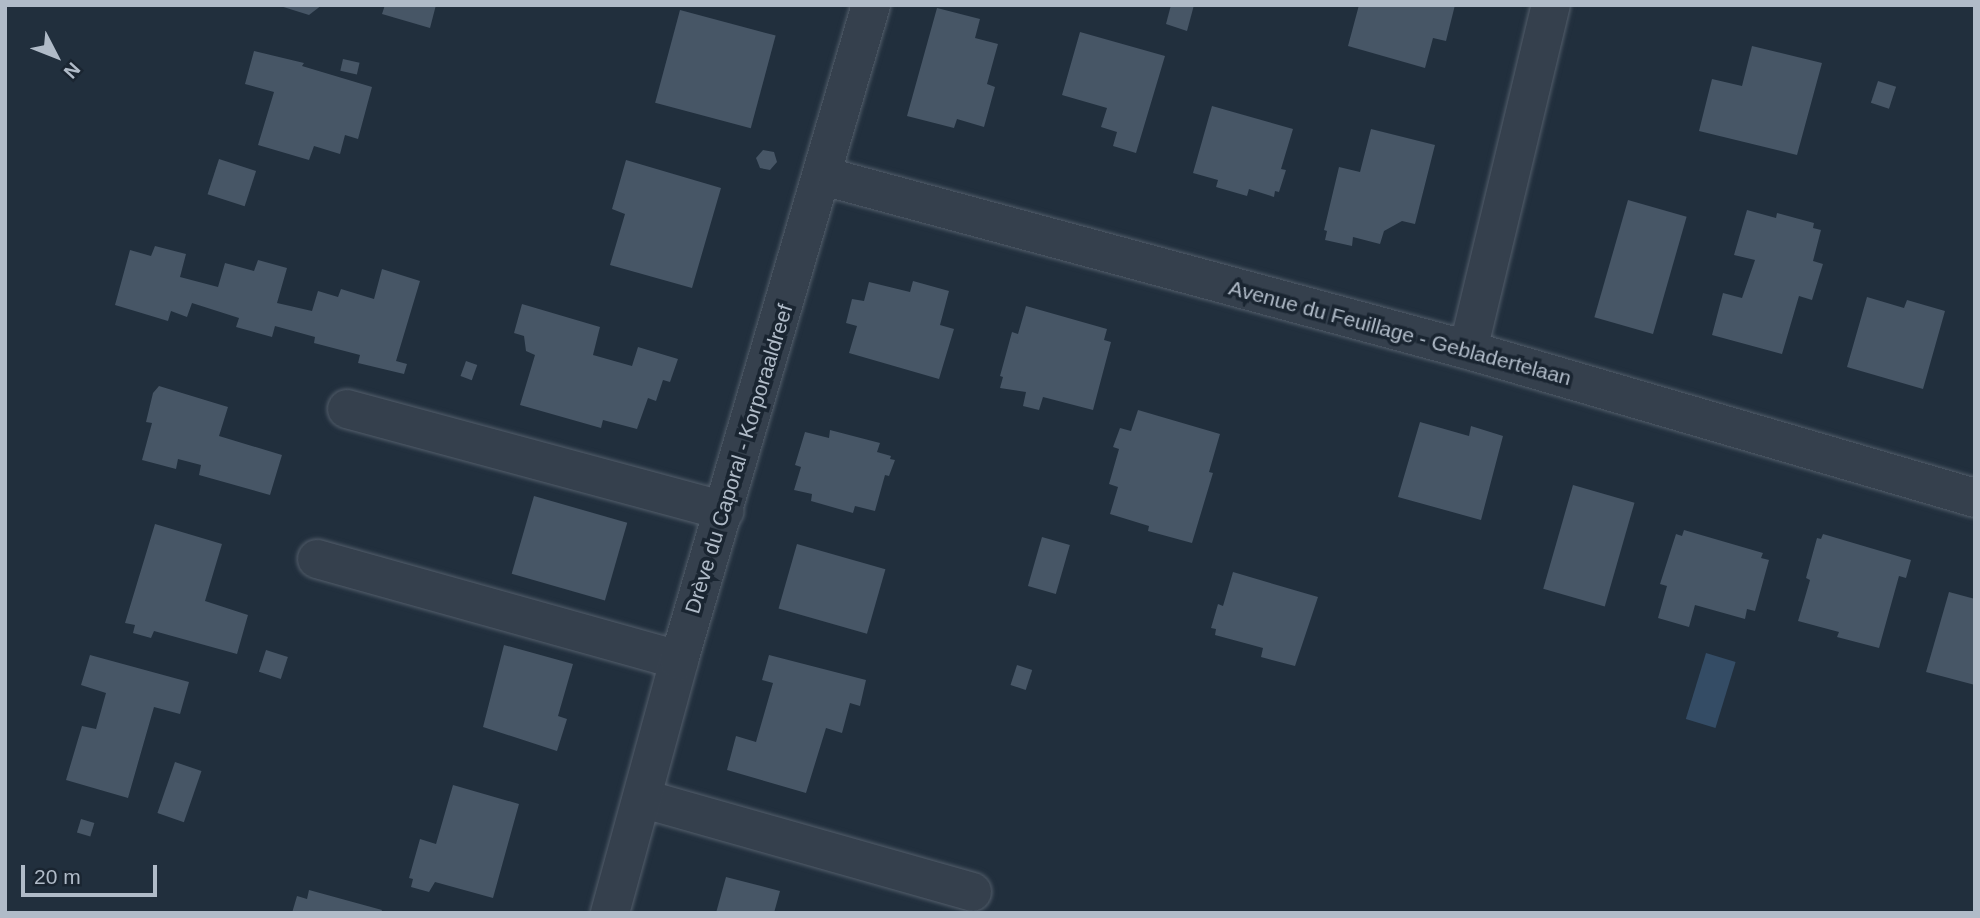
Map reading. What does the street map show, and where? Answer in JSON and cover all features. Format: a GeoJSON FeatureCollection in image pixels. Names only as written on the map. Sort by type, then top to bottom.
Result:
{"type":"FeatureCollection","features":[{"type":"Feature","properties":{"kind":"street","name":"Drève du Caporal - Korporaaldreef"},"geometry":{"type":"LineString","coordinates":[[610,913],[644,799],[679,660],[824,176],[871,5]]}},
{"type":"Feature","properties":{"kind":"street"},"geometry":{"type":"LineString","coordinates":[[1468,349],[1551,5]]}},
{"type":"Feature","properties":{"kind":"street","name":"Avenue du Feuillage - Gebladertelaan"},"geometry":{"type":"LineString","coordinates":[[824,176],[1468,349],[1975,498]]}},
{"type":"Feature","properties":{"kind":"street"},"geometry":{"type":"LineString","coordinates":[[347,409],[724,511]]}},
{"type":"Feature","properties":{"kind":"street"},"geometry":{"type":"LineString","coordinates":[[317,559],[679,660]]}},
{"type":"Feature","properties":{"kind":"street"},"geometry":{"type":"LineString","coordinates":[[644,799],[972,892]]}},
{"type":"Feature","properties":{"kind":"water"},"geometry":{"type":"Polygon","coordinates":[[[1706,653],[1736,662],[1715,728],[1686,719],[1706,653]]]}},
{"type":"Feature","properties":{"kind":"building"},"geometry":{"type":"Polygon","coordinates":[[[277,5],[322,5],[309,15],[277,5]]]}},
{"type":"Feature","properties":{"kind":"building"},"geometry":{"type":"Polygon","coordinates":[[[385,5],[436,5],[430,28],[382,14],[385,5]]]}},
{"type":"Feature","properties":{"kind":"building"},"geometry":{"type":"Polygon","coordinates":[[[1171,5],[1194,5],[1187,31],[1166,24],[1171,5]]]}},
{"type":"Feature","properties":{"kind":"building"},"geometry":{"type":"Polygon","coordinates":[[[1359,5],[1455,5],[1446,41],[1433,38],[1425,68],[1348,46],[1359,5]]]}},
{"type":"Feature","properties":{"kind":"building"},"geometry":{"type":"Polygon","coordinates":[[[937,8],[980,19],[975,38],[998,44],[987,84],[995,87],[984,127],[957,119],[954,128],[907,116],[937,8]]]}},
{"type":"Feature","properties":{"kind":"building"},"geometry":{"type":"Polygon","coordinates":[[[680,10],[776,36],[751,128],[655,103],[680,10]]]}},
{"type":"Feature","properties":{"kind":"building"},"geometry":{"type":"Polygon","coordinates":[[[1080,32],[1165,56],[1136,153],[1113,146],[1117,132],[1101,127],[1107,108],[1062,95],[1080,32]]]}},
{"type":"Feature","properties":{"kind":"building"},"geometry":{"type":"Polygon","coordinates":[[[1752,46],[1822,63],[1797,155],[1699,131],[1712,79],[1742,86],[1752,46]]]}},
{"type":"Feature","properties":{"kind":"building"},"geometry":{"type":"Polygon","coordinates":[[[254,51],[304,63],[302,66],[372,87],[358,139],[345,135],[340,154],[314,146],[309,160],[258,145],[274,92],[245,84],[254,51]]]}},
{"type":"Feature","properties":{"kind":"building"},"geometry":{"type":"Polygon","coordinates":[[[343,59],[360,63],[357,75],[340,71],[343,59]]]}},
{"type":"Feature","properties":{"kind":"building"},"geometry":{"type":"Polygon","coordinates":[[[1878,81],[1896,87],[1889,109],[1871,103],[1878,81]]]}},
{"type":"Feature","properties":{"kind":"building"},"geometry":{"type":"Polygon","coordinates":[[[1212,106],[1293,129],[1281,169],[1286,170],[1279,192],[1275,191],[1274,197],[1249,189],[1247,196],[1216,187],[1218,180],[1193,173],[1212,106]]]}},
{"type":"Feature","properties":{"kind":"building"},"geometry":{"type":"Polygon","coordinates":[[[1371,129],[1435,145],[1415,224],[1402,221],[1384,231],[1380,244],[1353,237],[1352,246],[1325,240],[1327,231],[1324,230],[1339,167],[1360,172],[1371,129]]]}},
{"type":"Feature","properties":{"kind":"building"},"geometry":{"type":"Polygon","coordinates":[[[763,150],[774,152],[777,162],[770,170],[760,168],[756,158],[763,150]]]}},
{"type":"Feature","properties":{"kind":"building"},"geometry":{"type":"Polygon","coordinates":[[[219,159],[256,171],[245,206],[208,194],[219,159]]]}},
{"type":"Feature","properties":{"kind":"building"},"geometry":{"type":"Polygon","coordinates":[[[626,160],[721,188],[692,288],[610,265],[625,214],[612,209],[626,160]]]}},
{"type":"Feature","properties":{"kind":"building"},"geometry":{"type":"Polygon","coordinates":[[[1628,200],[1687,217],[1653,334],[1594,317],[1628,200]]]}},
{"type":"Feature","properties":{"kind":"building"},"geometry":{"type":"Polygon","coordinates":[[[1747,210],[1776,218],[1777,213],[1814,223],[1813,228],[1821,230],[1813,261],[1823,264],[1812,300],[1799,296],[1782,354],[1712,335],[1723,293],[1742,298],[1755,260],[1734,255],[1747,210]]]}},
{"type":"Feature","properties":{"kind":"building"},"geometry":{"type":"Polygon","coordinates":[[[155,246],[186,254],[180,277],[218,287],[225,263],[254,271],[258,260],[287,268],[277,303],[312,311],[318,291],[338,297],[341,289],[374,299],[382,269],[420,281],[396,361],[407,364],[404,374],[358,363],[360,355],[314,343],[315,337],[275,326],[272,337],[236,327],[239,318],[192,303],[187,317],[171,311],[168,321],[115,305],[130,250],[151,256],[155,246]]]}},
{"type":"Feature","properties":{"kind":"building"},"geometry":{"type":"Polygon","coordinates":[[[913,281],[949,291],[940,325],[954,329],[939,379],[849,353],[857,326],[846,323],[852,299],[864,301],[869,282],[910,292],[913,281]]]}},
{"type":"Feature","properties":{"kind":"building"},"geometry":{"type":"Polygon","coordinates":[[[1867,297],[1904,308],[1907,300],[1945,311],[1923,389],[1847,367],[1867,297]]]}},
{"type":"Feature","properties":{"kind":"building"},"geometry":{"type":"Polygon","coordinates":[[[522,304],[600,327],[593,355],[632,366],[638,347],[678,359],[670,382],[663,380],[656,401],[648,398],[637,429],[603,420],[601,428],[520,405],[535,355],[526,351],[524,336],[514,333],[522,304]]]}},
{"type":"Feature","properties":{"kind":"building"},"geometry":{"type":"Polygon","coordinates":[[[1026,306],[1107,329],[1104,340],[1111,342],[1093,410],[1043,397],[1039,410],[1023,406],[1026,392],[1000,388],[1003,377],[1000,376],[1012,332],[1018,334],[1026,306]]]}},
{"type":"Feature","properties":{"kind":"building"},"geometry":{"type":"Polygon","coordinates":[[[466,361],[477,365],[472,380],[461,376],[466,361]]]}},
{"type":"Feature","properties":{"kind":"building"},"geometry":{"type":"Polygon","coordinates":[[[159,386],[228,407],[219,436],[282,455],[270,495],[199,475],[201,465],[178,459],[176,469],[142,460],[152,423],[146,422],[153,393],[159,386]]]}},
{"type":"Feature","properties":{"kind":"building"},"geometry":{"type":"Polygon","coordinates":[[[1138,410],[1220,434],[1209,472],[1213,473],[1192,543],[1148,531],[1149,526],[1110,514],[1118,487],[1109,484],[1119,449],[1113,447],[1120,428],[1131,431],[1138,410]]]}},
{"type":"Feature","properties":{"kind":"building"},"geometry":{"type":"Polygon","coordinates":[[[1420,422],[1469,436],[1471,426],[1503,436],[1481,520],[1398,497],[1420,422]]]}},
{"type":"Feature","properties":{"kind":"building"},"geometry":{"type":"Polygon","coordinates":[[[830,430],[880,443],[877,452],[895,460],[889,476],[885,475],[875,511],[855,506],[853,513],[811,501],[812,494],[794,490],[801,467],[795,465],[805,432],[829,438],[830,430]]]}},
{"type":"Feature","properties":{"kind":"building"},"geometry":{"type":"Polygon","coordinates":[[[1573,485],[1635,503],[1605,606],[1543,589],[1573,485]]]}},
{"type":"Feature","properties":{"kind":"building"},"geometry":{"type":"Polygon","coordinates":[[[534,496],[627,523],[605,601],[512,574],[534,496]]]}},
{"type":"Feature","properties":{"kind":"building"},"geometry":{"type":"Polygon","coordinates":[[[155,524],[222,544],[205,601],[248,615],[237,654],[154,631],[151,638],[133,633],[135,625],[125,623],[155,524]]]}},
{"type":"Feature","properties":{"kind":"building"},"geometry":{"type":"Polygon","coordinates":[[[1684,530],[1763,553],[1761,558],[1769,560],[1755,611],[1747,609],[1745,619],[1695,605],[1689,627],[1658,618],[1667,586],[1660,584],[1676,534],[1682,536],[1684,530]]]}},
{"type":"Feature","properties":{"kind":"building"},"geometry":{"type":"Polygon","coordinates":[[[1823,534],[1911,560],[1906,578],[1899,576],[1879,648],[1837,637],[1839,632],[1798,621],[1810,580],[1806,578],[1817,538],[1821,539],[1823,534]]]}},
{"type":"Feature","properties":{"kind":"building"},"geometry":{"type":"Polygon","coordinates":[[[1042,537],[1070,545],[1056,594],[1028,586],[1042,537]]]}},
{"type":"Feature","properties":{"kind":"building"},"geometry":{"type":"Polygon","coordinates":[[[797,544],[885,569],[867,634],[779,608],[797,544]]]}},
{"type":"Feature","properties":{"kind":"building"},"geometry":{"type":"Polygon","coordinates":[[[1233,572],[1318,597],[1295,666],[1261,657],[1263,648],[1215,635],[1216,629],[1211,628],[1218,604],[1223,606],[1233,572]]]}},
{"type":"Feature","properties":{"kind":"building"},"geometry":{"type":"Polygon","coordinates":[[[1949,592],[1975,599],[1975,685],[1926,672],[1949,592]]]}},
{"type":"Feature","properties":{"kind":"building"},"geometry":{"type":"Polygon","coordinates":[[[504,645],[573,664],[558,716],[567,719],[557,751],[483,727],[504,645]]]}},
{"type":"Feature","properties":{"kind":"building"},"geometry":{"type":"Polygon","coordinates":[[[266,650],[288,657],[281,679],[259,672],[266,650]]]}},
{"type":"Feature","properties":{"kind":"building"},"geometry":{"type":"Polygon","coordinates":[[[90,655],[189,682],[180,714],[154,707],[128,798],[66,780],[82,726],[96,729],[106,693],[81,685],[90,655]]]}},
{"type":"Feature","properties":{"kind":"building"},"geometry":{"type":"Polygon","coordinates":[[[769,655],[866,680],[860,706],[850,703],[842,733],[826,728],[806,793],[727,770],[736,736],[756,742],[773,683],[762,680],[769,655]]]}},
{"type":"Feature","properties":{"kind":"building"},"geometry":{"type":"Polygon","coordinates":[[[1017,665],[1032,670],[1026,690],[1011,685],[1017,665]]]}},
{"type":"Feature","properties":{"kind":"building"},"geometry":{"type":"Polygon","coordinates":[[[175,762],[201,771],[184,822],[157,813],[175,762]]]}},
{"type":"Feature","properties":{"kind":"building"},"geometry":{"type":"Polygon","coordinates":[[[453,785],[519,804],[493,898],[435,882],[429,892],[411,887],[413,879],[409,878],[420,839],[436,844],[453,785]]]}},
{"type":"Feature","properties":{"kind":"building"},"geometry":{"type":"Polygon","coordinates":[[[81,819],[94,823],[90,836],[77,832],[81,819]]]}},
{"type":"Feature","properties":{"kind":"building"},"geometry":{"type":"Polygon","coordinates":[[[726,877],[780,891],[774,913],[716,913],[726,877]]]}},
{"type":"Feature","properties":{"kind":"building"},"geometry":{"type":"Polygon","coordinates":[[[309,890],[382,910],[381,913],[292,913],[297,896],[307,899],[309,890]]]}}]}
